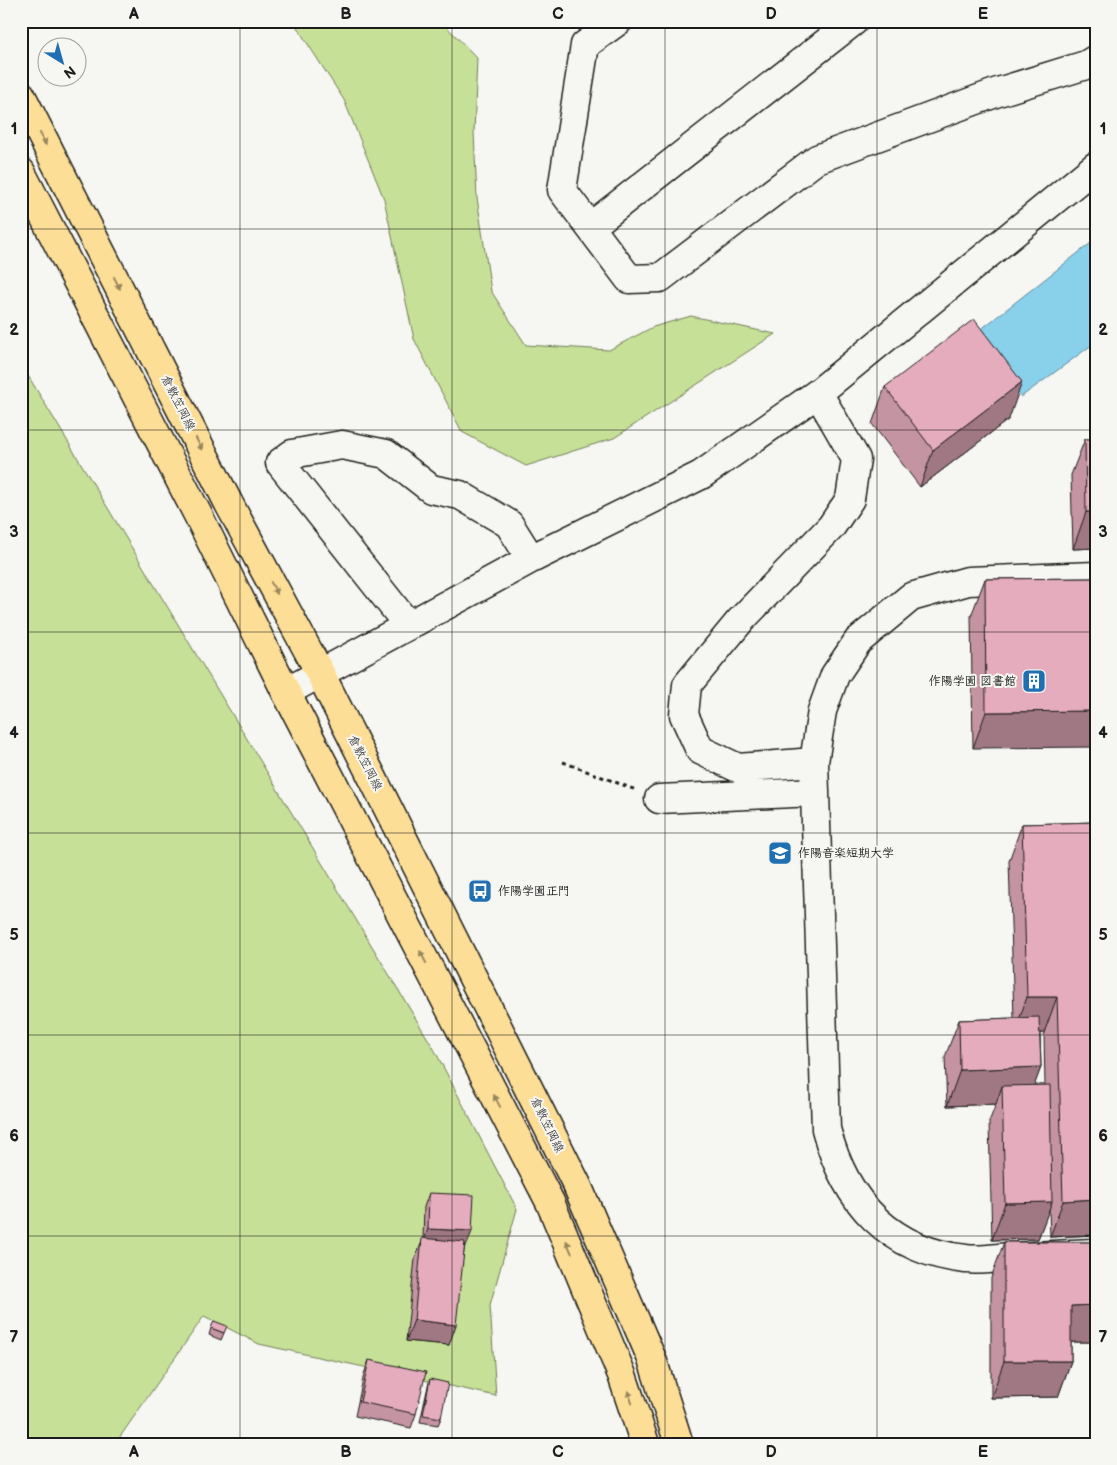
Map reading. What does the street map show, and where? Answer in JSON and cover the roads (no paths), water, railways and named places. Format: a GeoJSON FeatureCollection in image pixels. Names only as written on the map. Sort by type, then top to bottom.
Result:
{"type":"FeatureCollection","features":[{"type":"Feature","properties":{"kind":"main road","name":"倉敷笠岡線"},"geometry":{"type":"LineString","coordinates":[[21,95],[229,504],[320,673],[577,1185],[652,1359],[679,1444]]}},
{"type":"Feature","properties":{"kind":"main road"},"geometry":{"type":"LineString","coordinates":[[21,172],[199,517],[286,692],[550,1202],[622,1375],[645,1444]]}},
{"type":"Feature","properties":{"kind":"street"},"geometry":{"type":"LineString","coordinates":[[618,21],[585,46],[562,190],[628,279],[660,278],[817,159],[998,92],[1086,65],[1096,59]]}},
{"type":"Feature","properties":{"kind":"street"},"geometry":{"type":"LineString","coordinates":[[590,227],[854,21]]}},
{"type":"Feature","properties":{"kind":"street"},"geometry":{"type":"LineString","coordinates":[[286,692],[531,559],[701,475],[818,393],[1096,166]]}},
{"type":"Feature","properties":{"kind":"street"},"geometry":{"type":"LineString","coordinates":[[814,762],[738,768],[700,750],[684,715],[687,685],[740,620],[831,527],[850,499],[856,459],[818,393]]}},
{"type":"Feature","properties":{"kind":"street"},"geometry":{"type":"LineString","coordinates":[[408,625],[280,463],[292,454],[342,445],[386,454],[431,489],[460,495],[509,524],[531,559]]}},
{"type":"Feature","properties":{"kind":"street"},"geometry":{"type":"LineString","coordinates":[[1096,576],[968,581],[911,597],[858,641],[835,675],[822,711],[814,762],[826,1129],[833,1157],[852,1192],[873,1219],[900,1238],[936,1253],[968,1259],[1096,1253]]}},
{"type":"Feature","properties":{"kind":"street"},"geometry":{"type":"LineString","coordinates":[[659,799],[816,792]]}},
{"type":"Feature","properties":{"kind":"water"},"geometry":{"type":"Polygon","coordinates":[[[1096,239],[1096,342],[1021,397],[975,334],[1096,239]]]}},
{"type":"Feature","properties":{"kind":"place","name":"作陽学園 図書館"},"geometry":{"type":"Point","coordinates":[1034,681]}},
{"type":"Feature","properties":{"kind":"place","name":"作陽音楽短期大学"},"geometry":{"type":"Point","coordinates":[780,853]}},
{"type":"Feature","properties":{"kind":"place","name":"作陽学園正門"},"geometry":{"type":"Point","coordinates":[480,891]}}]}
